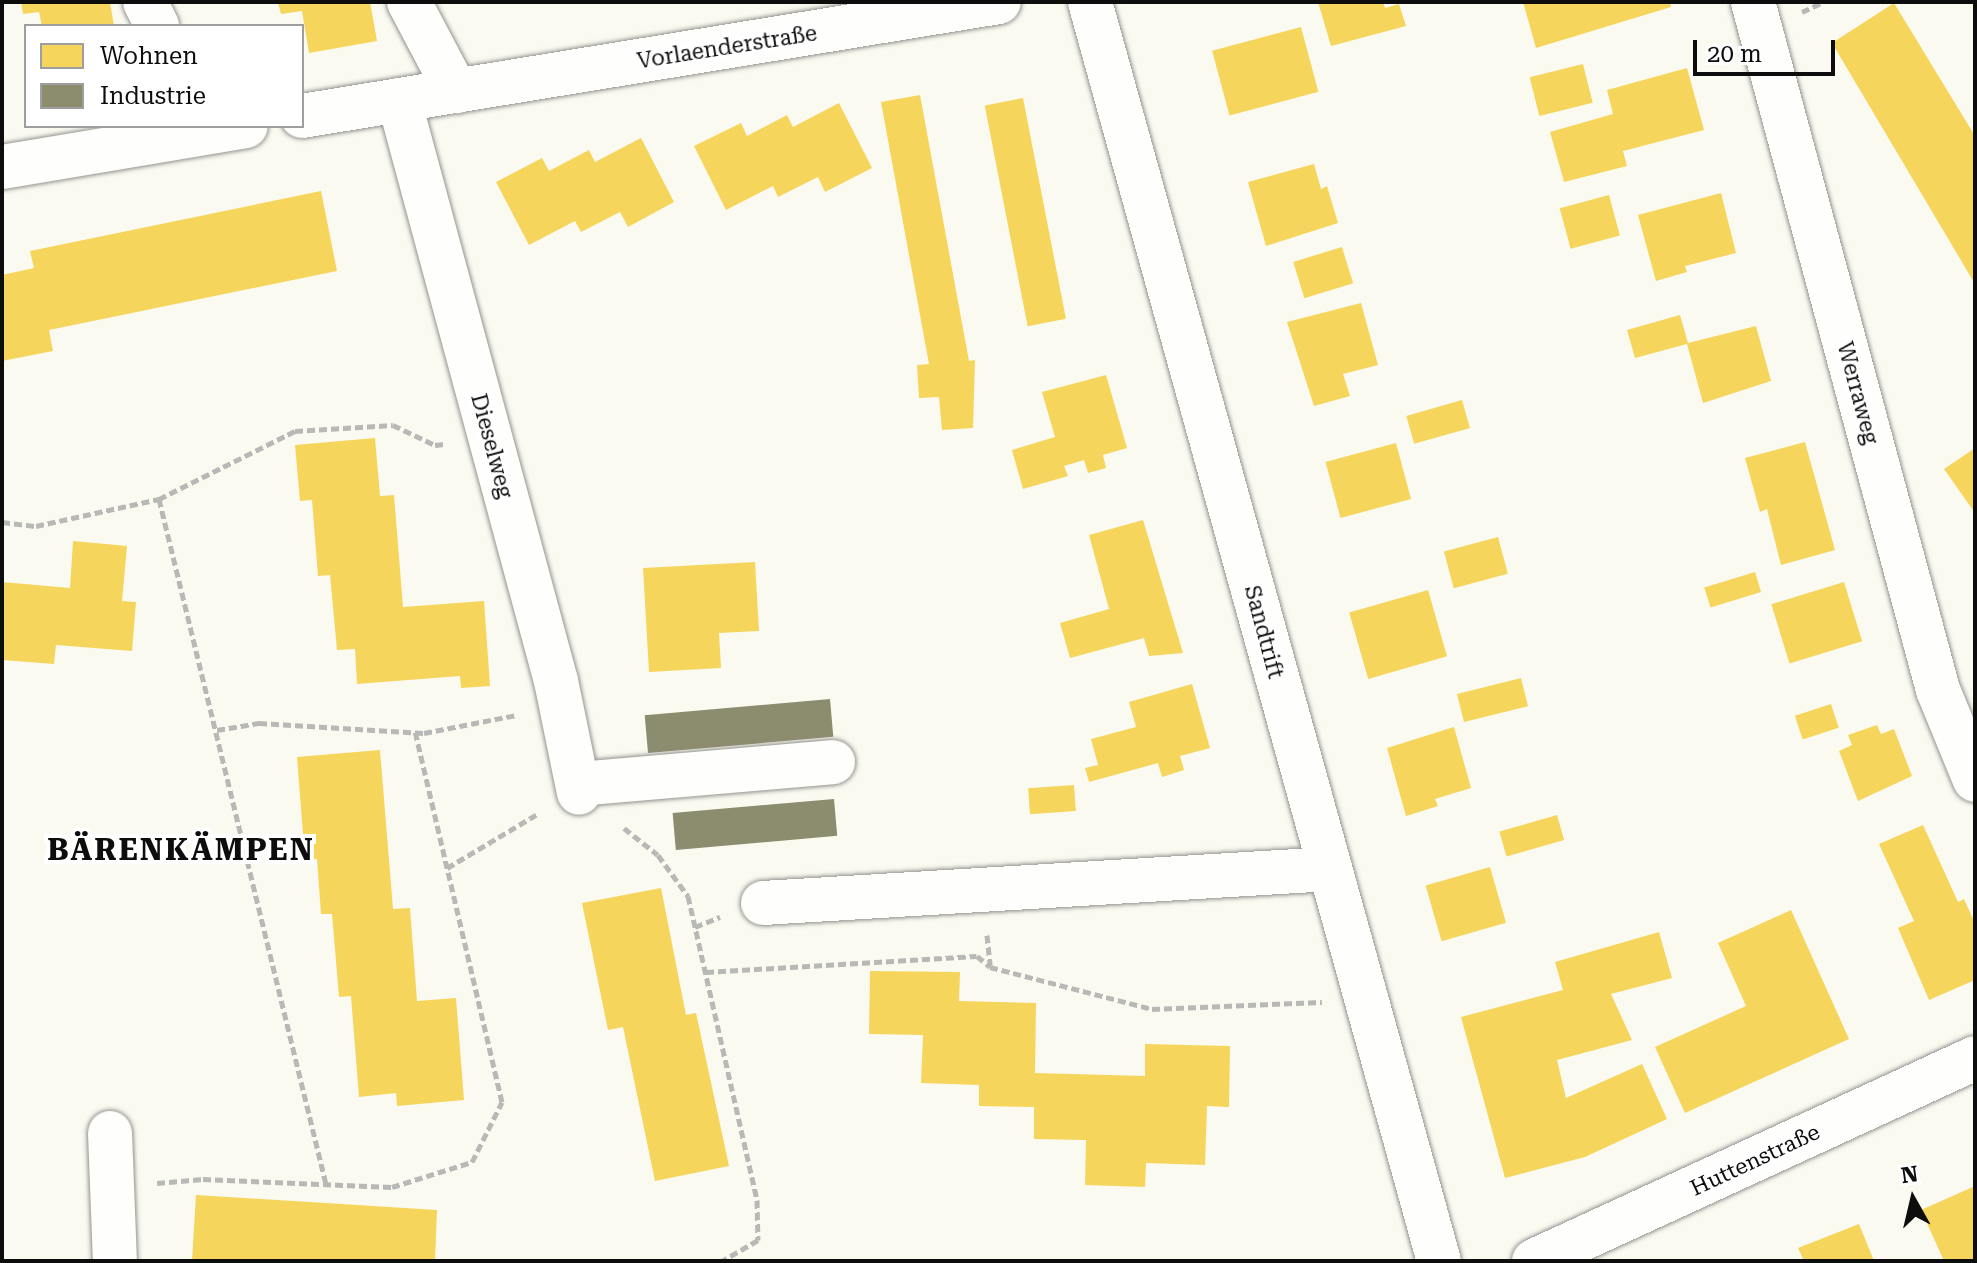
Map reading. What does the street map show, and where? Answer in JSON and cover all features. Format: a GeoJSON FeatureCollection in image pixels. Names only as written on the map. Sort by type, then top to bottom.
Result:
{"type":"FeatureCollection","features":[{"type":"Feature","properties":{"kind":"street"},"geometry":{"type":"LineString","coordinates":[[145,2],[156,24]]}},
{"type":"Feature","properties":{"kind":"street"},"geometry":{"type":"LineString","coordinates":[[409,2],[456,91]]}},
{"type":"Feature","properties":{"kind":"street","name":"Vorlaenderstraße"},"geometry":{"type":"LineString","coordinates":[[304,116],[999,2]]}},
{"type":"Feature","properties":{"kind":"street","name":"Sandtrift"},"geometry":{"type":"LineString","coordinates":[[1090,2],[1439,1261]]}},
{"type":"Feature","properties":{"kind":"street","name":"Werraweg"},"geometry":{"type":"LineString","coordinates":[[1753,2],[1938,690],[1975,780]]}},
{"type":"Feature","properties":{"kind":"street","name":"Dieselweg"},"geometry":{"type":"LineString","coordinates":[[399,100],[559,698],[578,788]]}},
{"type":"Feature","properties":{"kind":"street"},"geometry":{"type":"LineString","coordinates":[[2,167],[222,128]]}},
{"type":"Feature","properties":{"kind":"street"},"geometry":{"type":"LineString","coordinates":[[578,788],[833,762]]}},
{"type":"Feature","properties":{"kind":"street"},"geometry":{"type":"LineString","coordinates":[[763,903],[1330,869]]}},
{"type":"Feature","properties":{"kind":"street","name":"Huttenstraße"},"geometry":{"type":"LineString","coordinates":[[1534,1261],[1975,1058]]}},
{"type":"Feature","properties":{"kind":"street"},"geometry":{"type":"LineString","coordinates":[[110,1133],[115,1261]]}},
{"type":"Feature","properties":{"kind":"path"},"geometry":{"type":"LineString","coordinates":[[2,522],[36,526],[159,499],[295,431],[393,425],[435,445],[490,437]]}},
{"type":"Feature","properties":{"kind":"path"},"geometry":{"type":"LineString","coordinates":[[159,499],[326,1184]]}},
{"type":"Feature","properties":{"kind":"path"},"geometry":{"type":"LineString","coordinates":[[217,730],[259,723],[415,732],[505,719],[559,698]]}},
{"type":"Feature","properties":{"kind":"path"},"geometry":{"type":"LineString","coordinates":[[112,1187],[203,1179],[392,1187],[472,1162],[502,1102],[415,732]]}},
{"type":"Feature","properties":{"kind":"path"},"geometry":{"type":"LineString","coordinates":[[447,868],[578,788],[658,855],[688,896],[757,1200],[758,1240],[722,1261]]}},
{"type":"Feature","properties":{"kind":"path"},"geometry":{"type":"LineString","coordinates":[[705,972],[977,956],[990,967],[1152,1009],[1367,1000]]}},
{"type":"Feature","properties":{"kind":"building: Wohnen"},"geometry":{"type":"Polygon","coordinates":[[[21,2],[110,2],[114,24],[42,24],[39,12],[23,14],[21,2]]]}},
{"type":"Feature","properties":{"kind":"building: Wohnen"},"geometry":{"type":"Polygon","coordinates":[[[278,2],[370,2],[377,41],[309,53],[302,11],[281,14],[278,2]]]}},
{"type":"Feature","properties":{"kind":"building: Wohnen"},"geometry":{"type":"Polygon","coordinates":[[[1318,2],[1383,2],[1385,8],[1399,4],[1406,26],[1331,46],[1318,2]]]}},
{"type":"Feature","properties":{"kind":"building: Wohnen"},"geometry":{"type":"Polygon","coordinates":[[[1523,2],[1670,2],[1671,7],[1536,48],[1523,2]]]}},
{"type":"Feature","properties":{"kind":"building: Wohnen"},"geometry":{"type":"Polygon","coordinates":[[[1894,3],[1975,136],[1975,284],[1832,43],[1894,3]]]}},
{"type":"Feature","properties":{"kind":"building: Wohnen"},"geometry":{"type":"Polygon","coordinates":[[[1301,27],[1318,92],[1229,116],[1212,51],[1301,27]]]}},
{"type":"Feature","properties":{"kind":"building: Wohnen"},"geometry":{"type":"Polygon","coordinates":[[[1583,64],[1593,103],[1539,116],[1530,77],[1583,64]]]}},
{"type":"Feature","properties":{"kind":"building: Wohnen"},"geometry":{"type":"Polygon","coordinates":[[[1687,68],[1704,130],[1623,151],[1627,166],[1564,182],[1550,132],[1613,114],[1607,90],[1687,68]]]}},
{"type":"Feature","properties":{"kind":"building: Wohnen"},"geometry":{"type":"Polygon","coordinates":[[[920,95],[969,361],[975,360],[973,428],[942,430],[939,397],[919,398],[917,365],[929,364],[881,102],[920,95]]]}},
{"type":"Feature","properties":{"kind":"building: Wohnen"},"geometry":{"type":"Polygon","coordinates":[[[1023,98],[1066,319],[1028,326],[985,105],[1023,98]]]}},
{"type":"Feature","properties":{"kind":"building: Wohnen"},"geometry":{"type":"Polygon","coordinates":[[[839,103],[872,168],[825,192],[818,177],[778,197],[773,186],[726,210],[694,146],[741,123],[747,136],[787,115],[793,127],[839,103]]]}},
{"type":"Feature","properties":{"kind":"building: Wohnen"},"geometry":{"type":"Polygon","coordinates":[[[641,138],[674,202],[628,227],[620,212],[581,232],[575,221],[529,245],[496,182],[542,158],[549,171],[589,150],[595,162],[641,138]]]}},
{"type":"Feature","properties":{"kind":"building: Wohnen"},"geometry":{"type":"Polygon","coordinates":[[[1314,164],[1321,189],[1327,186],[1338,223],[1266,246],[1248,182],[1314,164]]]}},
{"type":"Feature","properties":{"kind":"building: Wohnen"},"geometry":{"type":"Polygon","coordinates":[[[321,191],[337,271],[49,330],[53,351],[2,361],[2,275],[34,268],[30,251],[321,191]]]}},
{"type":"Feature","properties":{"kind":"building: Wohnen"},"geometry":{"type":"Polygon","coordinates":[[[1721,193],[1736,253],[1685,266],[1687,272],[1656,281],[1638,215],[1721,193]]]}},
{"type":"Feature","properties":{"kind":"building: Wohnen"},"geometry":{"type":"Polygon","coordinates":[[[1609,195],[1620,236],[1571,249],[1560,208],[1609,195]]]}},
{"type":"Feature","properties":{"kind":"building: Wohnen"},"geometry":{"type":"Polygon","coordinates":[[[1342,247],[1353,283],[1304,298],[1293,262],[1342,247]]]}},
{"type":"Feature","properties":{"kind":"building: Wohnen"},"geometry":{"type":"Polygon","coordinates":[[[1361,303],[1378,365],[1343,374],[1350,396],[1314,406],[1287,322],[1361,303]]]}},
{"type":"Feature","properties":{"kind":"building: Wohnen"},"geometry":{"type":"Polygon","coordinates":[[[1680,315],[1688,343],[1756,326],[1771,381],[1703,403],[1687,344],[1635,358],[1627,330],[1680,315]]]}},
{"type":"Feature","properties":{"kind":"building: Wohnen"},"geometry":{"type":"Polygon","coordinates":[[[1106,375],[1127,448],[1103,455],[1106,468],[1088,473],[1084,460],[1064,466],[1068,476],[1023,489],[1012,450],[1055,437],[1042,392],[1106,375]]]}},
{"type":"Feature","properties":{"kind":"building: Wohnen"},"geometry":{"type":"Polygon","coordinates":[[[1462,400],[1470,428],[1414,444],[1406,416],[1462,400]]]}},
{"type":"Feature","properties":{"kind":"building: Wohnen"},"geometry":{"type":"Polygon","coordinates":[[[375,438],[380,496],[394,495],[403,607],[484,601],[490,686],[461,688],[460,676],[357,684],[355,649],[337,650],[330,575],[318,576],[312,500],[300,501],[295,445],[375,438]]]}},
{"type":"Feature","properties":{"kind":"building: Wohnen"},"geometry":{"type":"Polygon","coordinates":[[[1805,442],[1835,550],[1781,565],[1767,509],[1760,512],[1745,458],[1805,442]]]}},
{"type":"Feature","properties":{"kind":"building: Wohnen"},"geometry":{"type":"Polygon","coordinates":[[[1396,443],[1411,499],[1340,518],[1325,462],[1396,443]]]}},
{"type":"Feature","properties":{"kind":"building: Wohnen"},"geometry":{"type":"Polygon","coordinates":[[[1975,448],[1975,513],[1944,469],[1975,448]]]}},
{"type":"Feature","properties":{"kind":"building: Wohnen"},"geometry":{"type":"Polygon","coordinates":[[[1143,520],[1183,653],[1149,656],[1144,638],[1070,658],[1060,623],[1109,609],[1089,535],[1143,520]]]}},
{"type":"Feature","properties":{"kind":"building: Wohnen"},"geometry":{"type":"Polygon","coordinates":[[[1498,537],[1508,574],[1454,588],[1444,551],[1498,537]]]}},
{"type":"Feature","properties":{"kind":"building: Wohnen"},"geometry":{"type":"Polygon","coordinates":[[[73,541],[127,546],[122,601],[136,602],[132,651],[56,645],[54,664],[2,660],[2,582],[70,588],[73,541]]]}},
{"type":"Feature","properties":{"kind":"building: Wohnen"},"geometry":{"type":"Polygon","coordinates":[[[755,562],[759,631],[719,633],[721,668],[649,672],[643,568],[755,562]]]}},
{"type":"Feature","properties":{"kind":"building: Wohnen"},"geometry":{"type":"Polygon","coordinates":[[[1755,572],[1761,592],[1710,608],[1704,587],[1755,572]]]}},
{"type":"Feature","properties":{"kind":"building: Wohnen"},"geometry":{"type":"Polygon","coordinates":[[[1844,582],[1862,641],[1789,664],[1771,604],[1844,582]]]}},
{"type":"Feature","properties":{"kind":"building: Wohnen"},"geometry":{"type":"Polygon","coordinates":[[[1428,590],[1447,656],[1368,679],[1349,613],[1428,590]]]}},
{"type":"Feature","properties":{"kind":"building: Wohnen"},"geometry":{"type":"Polygon","coordinates":[[[1521,678],[1528,706],[1464,722],[1457,694],[1521,678]]]}},
{"type":"Feature","properties":{"kind":"building: Wohnen"},"geometry":{"type":"Polygon","coordinates":[[[1192,684],[1210,748],[1180,756],[1184,770],[1162,777],[1158,763],[1089,782],[1085,768],[1098,765],[1091,739],[1136,727],[1129,702],[1192,684]]]}},
{"type":"Feature","properties":{"kind":"building: Wohnen"},"geometry":{"type":"Polygon","coordinates":[[[1831,704],[1839,728],[1803,740],[1795,716],[1831,704]]]}},
{"type":"Feature","properties":{"kind":"building: Wohnen"},"geometry":{"type":"Polygon","coordinates":[[[1877,725],[1881,734],[1894,729],[1912,776],[1858,801],[1839,751],[1852,745],[1848,735],[1877,725]]]}},
{"type":"Feature","properties":{"kind":"building: Wohnen"},"geometry":{"type":"Polygon","coordinates":[[[1454,727],[1471,788],[1435,799],[1438,806],[1406,816],[1387,748],[1454,727]]]}},
{"type":"Feature","properties":{"kind":"building: Wohnen"},"geometry":{"type":"Polygon","coordinates":[[[380,750],[393,909],[410,908],[417,1001],[456,998],[464,1100],[397,1106],[396,1093],[359,1097],[351,996],[339,997],[332,914],[321,914],[317,859],[305,860],[297,757],[380,750]]]}},
{"type":"Feature","properties":{"kind":"building: Wohnen"},"geometry":{"type":"Polygon","coordinates":[[[1074,785],[1076,811],[1030,814],[1028,788],[1074,785]]]}},
{"type":"Feature","properties":{"kind":"building: Wohnen"},"geometry":{"type":"Polygon","coordinates":[[[1557,815],[1564,840],[1506,857],[1499,832],[1557,815]]]}},
{"type":"Feature","properties":{"kind":"building: Wohnen"},"geometry":{"type":"Polygon","coordinates":[[[1923,825],[1958,902],[1964,899],[1975,923],[1975,980],[1929,1000],[1898,928],[1914,921],[1879,844],[1923,825]]]}},
{"type":"Feature","properties":{"kind":"building: Wohnen"},"geometry":{"type":"Polygon","coordinates":[[[1490,867],[1506,923],[1442,941],[1426,885],[1490,867]]]}},
{"type":"Feature","properties":{"kind":"building: Wohnen"},"geometry":{"type":"Polygon","coordinates":[[[661,888],[686,1015],[696,1013],[729,1166],[655,1181],[623,1027],[608,1030],[582,903],[661,888]]]}},
{"type":"Feature","properties":{"kind":"building: Wohnen"},"geometry":{"type":"Polygon","coordinates":[[[1791,910],[1849,1039],[1685,1113],[1655,1047],[1746,1006],[1718,943],[1791,910]]]}},
{"type":"Feature","properties":{"kind":"building: Wohnen"},"geometry":{"type":"Polygon","coordinates":[[[1659,932],[1672,978],[1611,994],[1632,1040],[1557,1060],[1566,1098],[1642,1064],[1667,1119],[1585,1157],[1505,1178],[1461,1017],[1563,990],[1555,962],[1659,932]]]}},
{"type":"Feature","properties":{"kind":"building: Wohnen"},"geometry":{"type":"Polygon","coordinates":[[[870,971],[960,972],[959,1001],[1036,1003],[1035,1073],[1145,1076],[1145,1044],[1230,1046],[1229,1107],[1207,1106],[1205,1165],[1146,1163],[1145,1187],[1085,1185],[1086,1140],[1034,1139],[1034,1107],[979,1106],[979,1085],[921,1083],[923,1035],[869,1034],[870,971]]]}},
{"type":"Feature","properties":{"kind":"building: Wohnen"},"geometry":{"type":"Polygon","coordinates":[[[1975,1186],[1975,1259],[1944,1261],[1921,1210],[1975,1186]]]}},
{"type":"Feature","properties":{"kind":"building: Wohnen"},"geometry":{"type":"Polygon","coordinates":[[[196,1195],[437,1210],[435,1261],[192,1261],[196,1195]]]}},
{"type":"Feature","properties":{"kind":"building: Wohnen"},"geometry":{"type":"Polygon","coordinates":[[[1859,1224],[1874,1261],[1804,1261],[1798,1248],[1859,1224]]]}},
{"type":"Feature","properties":{"kind":"building: Industrie"},"geometry":{"type":"Polygon","coordinates":[[[830,699],[833,737],[648,753],[645,715],[830,699]]]}},
{"type":"Feature","properties":{"kind":"building: Industrie"},"geometry":{"type":"Polygon","coordinates":[[[834,799],[837,836],[676,850],[673,813],[834,799]]]}},
{"type":"Feature","properties":{"kind":"district","name":"BÄRENKÄMPEN"},"geometry":{"type":"Point","coordinates":[181,850]}}]}
